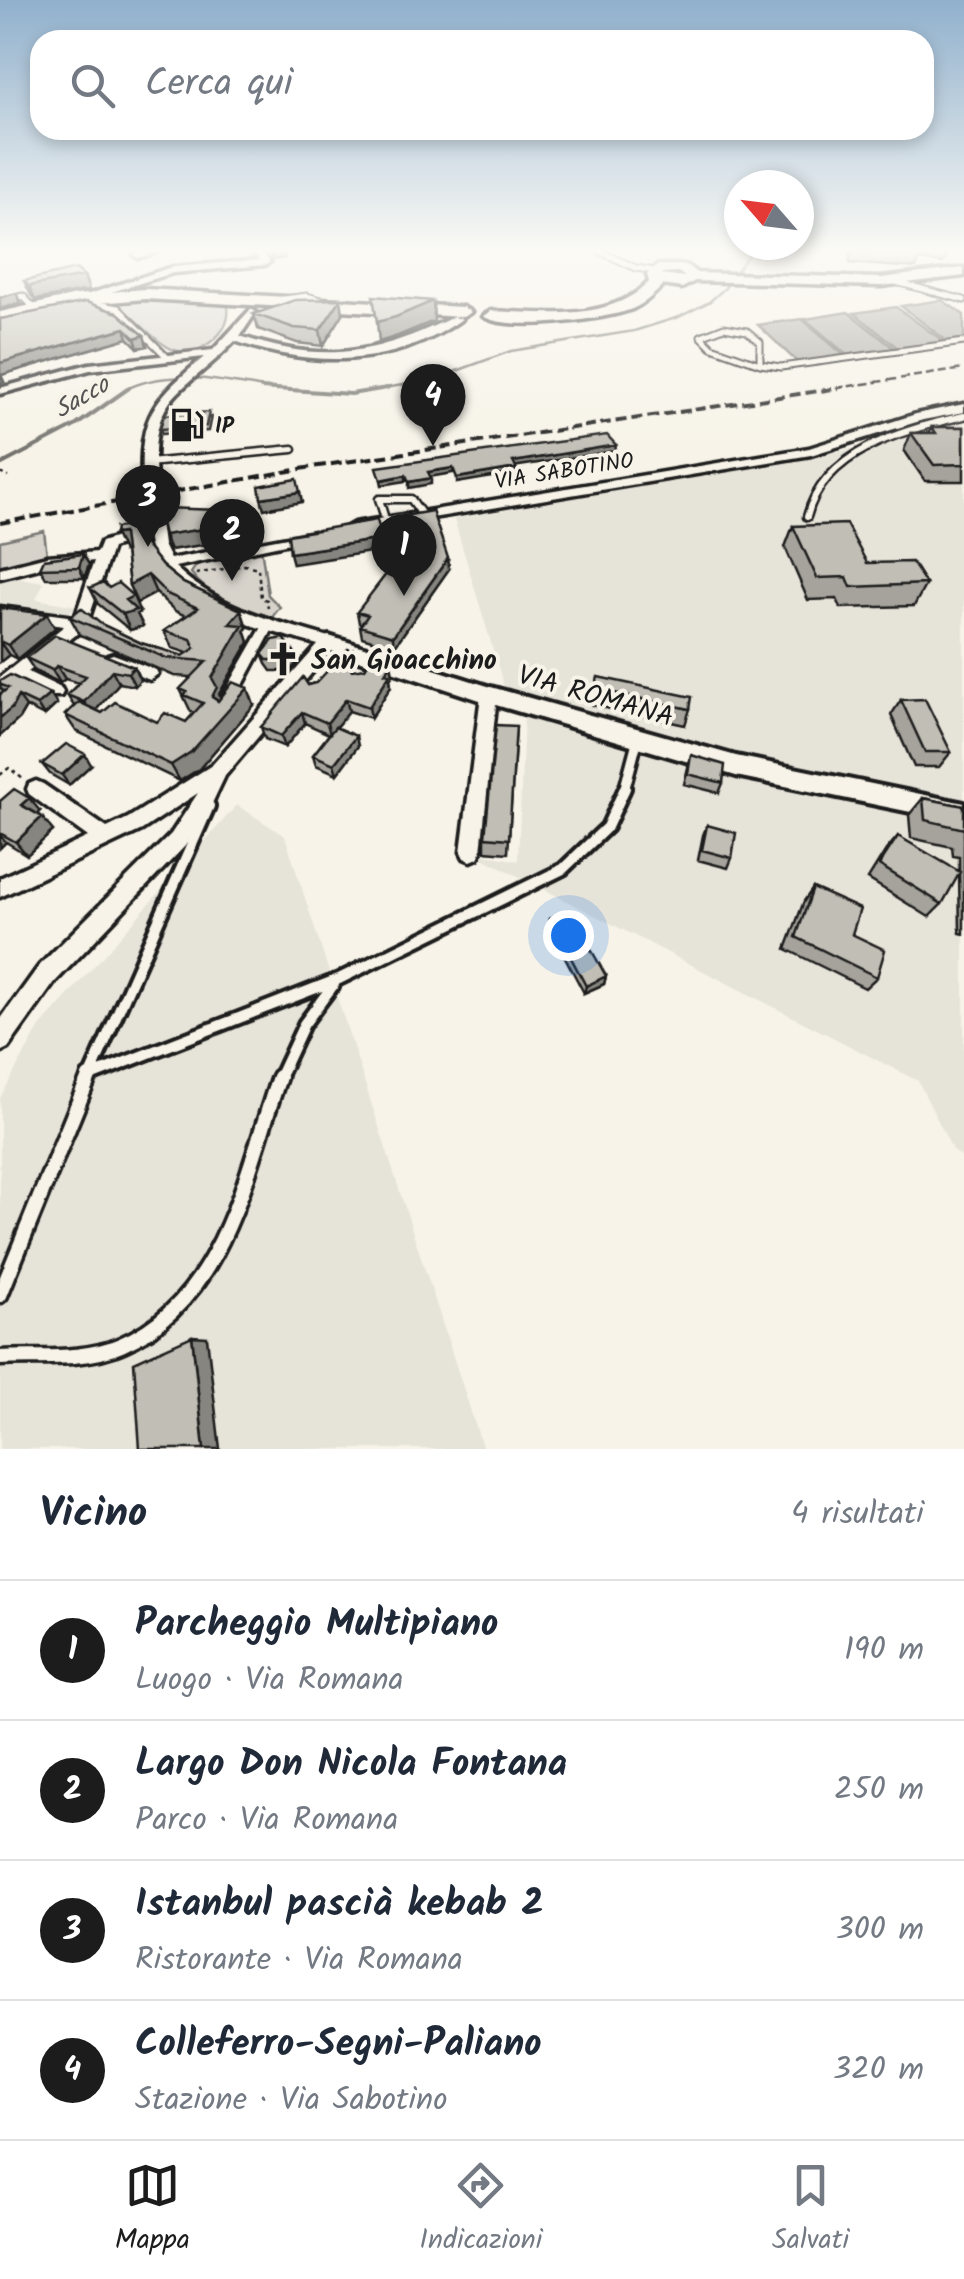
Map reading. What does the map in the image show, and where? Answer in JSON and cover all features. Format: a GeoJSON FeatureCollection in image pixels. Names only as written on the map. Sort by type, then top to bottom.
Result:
{"type":"FeatureCollection","features":[{"type":"Feature","properties":{"kind":"street","name":"VIA ROMANA"},"geometry":{"type":"LineString","coordinates":[[253,320],[173,393],[152,420],[148,463],[158,552],[208,600],[369,662],[752,770],[964,812]]}},
{"type":"Feature","properties":{"kind":"street"},"geometry":{"type":"LineString","coordinates":[[236,334],[259,347],[310,358],[352,356],[404,346],[458,320]]}},
{"type":"Feature","properties":{"kind":"street"},"geometry":{"type":"LineString","coordinates":[[0,391],[85,368],[216,353]]}},
{"type":"Feature","properties":{"kind":"street","name":"VIA SABOTINO"},"geometry":{"type":"LineString","coordinates":[[345,528],[824,448],[912,419],[964,408]]}},
{"type":"Feature","properties":{"kind":"street"},"geometry":{"type":"LineString","coordinates":[[77,645],[100,556],[115,539],[154,523]]}},
{"type":"Feature","properties":{"kind":"street"},"geometry":{"type":"LineString","coordinates":[[167,564],[328,531]]}},
{"type":"Feature","properties":{"kind":"street"},"geometry":{"type":"LineString","coordinates":[[0,573],[47,560],[100,556]]}},
{"type":"Feature","properties":{"kind":"street"},"geometry":{"type":"LineString","coordinates":[[0,612],[84,615],[102,626]]}},
{"type":"Feature","properties":{"kind":"street"},"geometry":{"type":"LineString","coordinates":[[229,697],[270,623]]}},
{"type":"Feature","properties":{"kind":"street"},"geometry":{"type":"LineString","coordinates":[[0,686],[16,674],[77,645],[150,674]]}},
{"type":"Feature","properties":{"kind":"street"},"geometry":{"type":"LineString","coordinates":[[0,888],[163,808],[218,771],[338,652]]}},
{"type":"Feature","properties":{"kind":"street"},"geometry":{"type":"LineString","coordinates":[[16,674],[55,692]]}},
{"type":"Feature","properties":{"kind":"street"},"geometry":{"type":"LineString","coordinates":[[471,852],[489,695]]}},
{"type":"Feature","properties":{"kind":"street"},"geometry":{"type":"LineString","coordinates":[[0,1040],[47,974],[187,829],[218,771]]}},
{"type":"Feature","properties":{"kind":"street"},"geometry":{"type":"LineString","coordinates":[[36,789],[105,838]]}},
{"type":"Feature","properties":{"kind":"lane"},"geometry":{"type":"LineString","coordinates":[[130,320],[166,356]]}},
{"type":"Feature","properties":{"kind":"lane"},"geometry":{"type":"LineString","coordinates":[[760,364],[760,342],[744,328],[727,327],[700,336],[712,347],[760,364],[787,367],[964,342]]}},
{"type":"Feature","properties":{"kind":"lane"},"geometry":{"type":"LineString","coordinates":[[807,517],[809,499],[818,486],[869,447],[918,427],[964,416]]}},
{"type":"Feature","properties":{"kind":"lane"},"geometry":{"type":"LineString","coordinates":[[148,463],[191,455],[239,456],[293,449]]}},
{"type":"Feature","properties":{"kind":"lane"},"geometry":{"type":"LineString","coordinates":[[386,522],[379,499],[412,498],[418,502],[423,516]]}},
{"type":"Feature","properties":{"kind":"lane"},"geometry":{"type":"LineString","coordinates":[[90,1076],[339,979],[578,860],[614,820],[638,738]]}},
{"type":"Feature","properties":{"kind":"lane"},"geometry":{"type":"LineString","coordinates":[[0,1295],[90,1076],[196,842],[218,771]]}},
{"type":"Feature","properties":{"kind":"lane"},"geometry":{"type":"LineString","coordinates":[[0,1358],[94,1352],[118,1346],[146,1332],[179,1304],[213,1256],[308,1020],[339,979]]}},
{"type":"Feature","properties":{"kind":"path"},"geometry":{"type":"LineString","coordinates":[[0,473],[8,476]]}},
{"type":"Feature","properties":{"kind":"path"},"geometry":{"type":"LineString","coordinates":[[180,577],[245,565],[258,568],[260,598],[267,600],[270,623]]}},
{"type":"Feature","properties":{"kind":"path"},"geometry":{"type":"LineString","coordinates":[[0,775],[8,768],[36,789]]}},
{"type":"Feature","properties":{"kind":"shaded area"},"geometry":{"type":"Polygon","coordinates":[[[134,320],[227,320],[212,341],[196,350],[182,352],[156,339],[134,320]]]}},
{"type":"Feature","properties":{"kind":"shaded area"},"geometry":{"type":"Polygon","coordinates":[[[803,320],[846,357],[797,362],[758,325],[803,320]]]}},
{"type":"Feature","properties":{"kind":"shaded area"},"geometry":{"type":"Polygon","coordinates":[[[806,320],[858,320],[895,349],[847,355],[806,320]]]}},
{"type":"Feature","properties":{"kind":"shaded area"},"geometry":{"type":"Polygon","coordinates":[[[862,320],[914,320],[946,343],[898,348],[862,320]]]}},
{"type":"Feature","properties":{"kind":"shaded area"},"geometry":{"type":"Polygon","coordinates":[[[919,320],[964,320],[964,339],[947,341],[919,320]]]}},
{"type":"Feature","properties":{"kind":"shaded area"},"geometry":{"type":"Polygon","coordinates":[[[964,413],[964,1158],[953,1151],[918,1081],[471,852],[518,861],[524,717],[505,690],[454,519],[858,448],[913,425],[964,413]]]}},
{"type":"Feature","properties":{"kind":"shaded area"},"geometry":{"type":"Polygon","coordinates":[[[44,531],[47,555],[0,567],[0,541],[44,531]]]}},
{"type":"Feature","properties":{"kind":"shaded area"},"geometry":{"type":"Polygon","coordinates":[[[261,547],[268,595],[280,607],[272,617],[217,596],[191,573],[201,558],[261,547]]]}},
{"type":"Feature","properties":{"kind":"shaded area"},"geometry":{"type":"Polygon","coordinates":[[[0,579],[44,582],[36,599],[77,606],[64,616],[0,608],[0,579]]]}},
{"type":"Feature","properties":{"kind":"shaded area"},"geometry":{"type":"Polygon","coordinates":[[[237,805],[285,836],[483,1449],[0,1449],[0,1098],[39,1028],[237,805]]]}},
{"type":"Feature","properties":{"kind":"building"},"geometry":{"type":"Polygon","coordinates":[[[0,320],[126,320],[144,335],[135,338],[125,328],[0,363],[0,320]]]}},
{"type":"Feature","properties":{"kind":"building"},"geometry":{"type":"Polygon","coordinates":[[[270,320],[327,320],[320,330],[294,328],[270,320]]]}},
{"type":"Feature","properties":{"kind":"building"},"geometry":{"type":"Polygon","coordinates":[[[209,412],[206,426],[160,429],[164,415],[209,412]]]}},
{"type":"Feature","properties":{"kind":"building"},"geometry":{"type":"Polygon","coordinates":[[[932,427],[964,427],[964,464],[934,465],[911,433],[936,433],[932,427]]]}},
{"type":"Feature","properties":{"kind":"building"},"geometry":{"type":"Polygon","coordinates":[[[607,435],[616,445],[513,462],[516,468],[457,478],[453,468],[428,472],[431,478],[409,482],[406,475],[381,480],[377,467],[607,435]]]}},
{"type":"Feature","properties":{"kind":"building"},"geometry":{"type":"Polygon","coordinates":[[[297,479],[300,492],[261,498],[259,486],[297,479]]]}},
{"type":"Feature","properties":{"kind":"building"},"geometry":{"type":"Polygon","coordinates":[[[164,508],[218,510],[216,527],[164,535],[159,515],[164,514],[164,508]]]}},
{"type":"Feature","properties":{"kind":"building"},"geometry":{"type":"Polygon","coordinates":[[[432,511],[448,558],[393,636],[360,626],[368,615],[357,612],[400,556],[418,561],[412,541],[417,534],[410,535],[404,516],[432,511]]]}},
{"type":"Feature","properties":{"kind":"building"},"geometry":{"type":"Polygon","coordinates":[[[377,520],[382,539],[290,553],[288,535],[377,520]]]}},
{"type":"Feature","properties":{"kind":"building"},"geometry":{"type":"Polygon","coordinates":[[[138,524],[143,537],[139,537],[162,566],[183,583],[241,610],[229,624],[243,625],[212,678],[217,687],[212,697],[218,701],[233,682],[248,688],[191,752],[171,765],[65,715],[79,702],[102,713],[115,702],[157,722],[165,713],[186,722],[203,703],[184,695],[187,692],[180,689],[207,661],[166,658],[70,617],[81,608],[101,624],[141,643],[183,656],[195,648],[191,639],[164,631],[198,608],[167,594],[148,575],[129,585],[123,533],[115,534],[116,528],[138,524]]]}},
{"type":"Feature","properties":{"kind":"building"},"geometry":{"type":"Polygon","coordinates":[[[846,524],[867,563],[912,562],[926,584],[851,587],[847,577],[817,578],[793,526],[846,524]]]}},
{"type":"Feature","properties":{"kind":"building"},"geometry":{"type":"Polygon","coordinates":[[[83,554],[79,567],[40,568],[44,559],[83,554]]]}},
{"type":"Feature","properties":{"kind":"building"},"geometry":{"type":"Polygon","coordinates":[[[103,582],[109,588],[118,583],[133,596],[125,600],[136,610],[123,614],[90,588],[103,582]]]}},
{"type":"Feature","properties":{"kind":"building"},"geometry":{"type":"Polygon","coordinates":[[[0,608],[47,614],[8,645],[0,641],[0,608]]]}},
{"type":"Feature","properties":{"kind":"building"},"geometry":{"type":"Polygon","coordinates":[[[55,635],[134,667],[128,673],[112,670],[84,702],[67,695],[86,676],[57,666],[52,670],[26,658],[55,635]]]}},
{"type":"Feature","properties":{"kind":"building"},"geometry":{"type":"Polygon","coordinates":[[[284,638],[294,652],[287,660],[267,660],[262,654],[273,640],[284,638]]]}},
{"type":"Feature","properties":{"kind":"building"},"geometry":{"type":"Polygon","coordinates":[[[348,649],[353,651],[346,661],[352,670],[365,668],[372,657],[391,663],[385,673],[390,674],[369,707],[346,699],[327,723],[302,712],[281,736],[261,727],[303,677],[308,685],[316,683],[348,649]]]}},
{"type":"Feature","properties":{"kind":"building"},"geometry":{"type":"Polygon","coordinates":[[[10,675],[50,694],[37,705],[18,696],[0,718],[0,695],[8,688],[0,681],[10,675]]]}},
{"type":"Feature","properties":{"kind":"building"},"geometry":{"type":"Polygon","coordinates":[[[598,677],[692,697],[690,709],[595,689],[598,677]]]}},
{"type":"Feature","properties":{"kind":"building"},"geometry":{"type":"Polygon","coordinates":[[[925,699],[951,752],[925,752],[901,700],[925,699]]]}},
{"type":"Feature","properties":{"kind":"building"},"geometry":{"type":"Polygon","coordinates":[[[496,725],[516,726],[509,839],[485,837],[496,725]]]}},
{"type":"Feature","properties":{"kind":"building"},"geometry":{"type":"Polygon","coordinates":[[[335,727],[356,736],[334,764],[313,755],[335,727]]]}},
{"type":"Feature","properties":{"kind":"building"},"geometry":{"type":"Polygon","coordinates":[[[66,744],[85,754],[62,775],[42,764],[66,744]]]}},
{"type":"Feature","properties":{"kind":"building"},"geometry":{"type":"Polygon","coordinates":[[[691,755],[725,765],[723,783],[688,774],[691,755]]]}},
{"type":"Feature","properties":{"kind":"building"},"geometry":{"type":"Polygon","coordinates":[[[14,789],[29,798],[21,805],[42,817],[16,842],[0,833],[0,801],[14,789]]]}},
{"type":"Feature","properties":{"kind":"building"},"geometry":{"type":"Polygon","coordinates":[[[923,798],[964,806],[964,829],[925,820],[923,798]]]}},
{"type":"Feature","properties":{"kind":"building"},"geometry":{"type":"Polygon","coordinates":[[[707,825],[736,833],[732,858],[702,850],[707,825]]]}},
{"type":"Feature","properties":{"kind":"building"},"geometry":{"type":"Polygon","coordinates":[[[898,836],[960,872],[942,904],[879,865],[898,836]]]}},
{"type":"Feature","properties":{"kind":"building"},"geometry":{"type":"Polygon","coordinates":[[[813,888],[860,909],[852,934],[885,950],[877,977],[796,937],[813,888]]]}},
{"type":"Feature","properties":{"kind":"building"},"geometry":{"type":"Polygon","coordinates":[[[569,910],[606,976],[586,986],[550,918],[569,910]]]}},
{"type":"Feature","properties":{"kind":"building"},"geometry":{"type":"Polygon","coordinates":[[[192,1336],[204,1449],[140,1449],[134,1362],[192,1336]]]}},
{"type":"Feature","properties":{"kind":"waterway","name":"Sacco"},"geometry":{"type":"LineString","coordinates":[[373,390],[432,380],[511,351],[634,331],[671,320]]}},
{"type":"Feature","properties":{"kind":"waterway","name":"Sacco"},"geometry":{"type":"LineString","coordinates":[[128,389],[180,378],[267,388]]}},
{"type":"Feature","properties":{"kind":"waterway","name":"Sacco"},"geometry":{"type":"LineString","coordinates":[[261,388],[267,388]]}},
{"type":"Feature","properties":{"kind":"waterway","name":"Sacco"},"geometry":{"type":"LineString","coordinates":[[267,388],[351,394],[387,388]]}},
{"type":"Feature","properties":{"kind":"waterway","name":"Sacco"},"geometry":{"type":"LineString","coordinates":[[267,388],[277,390]]}},
{"type":"Feature","properties":{"kind":"waterway","name":"Sacco"},"geometry":{"type":"LineString","coordinates":[[0,465],[75,426],[128,389]]}},
{"type":"Feature","properties":{"kind":"railway"},"geometry":{"type":"LineString","coordinates":[[823,390],[964,369]]}},
{"type":"Feature","properties":{"kind":"railway"},"geometry":{"type":"LineString","coordinates":[[0,523],[312,467],[839,388]]}},
{"type":"Feature","properties":{"kind":"place","name":"IP"},"geometry":{"type":"Point","coordinates":[187,425]}},
{"type":"Feature","properties":{"kind":"place","name":"Colleferro-Segni-Paliano"},"geometry":{"type":"Point","coordinates":[433,446]}},
{"type":"Feature","properties":{"kind":"place","name":"Istanbul pascià kebab 2"},"geometry":{"type":"Point","coordinates":[148,547]}},
{"type":"Feature","properties":{"kind":"place","name":"Largo Don Nicola Fontana"},"geometry":{"type":"Point","coordinates":[232,581]}},
{"type":"Feature","properties":{"kind":"place","name":"Parcheggio Multipiano"},"geometry":{"type":"Point","coordinates":[404,596]}},
{"type":"Feature","properties":{"kind":"place","name":"San Gioacchino"},"geometry":{"type":"Point","coordinates":[283,659]}}]}
